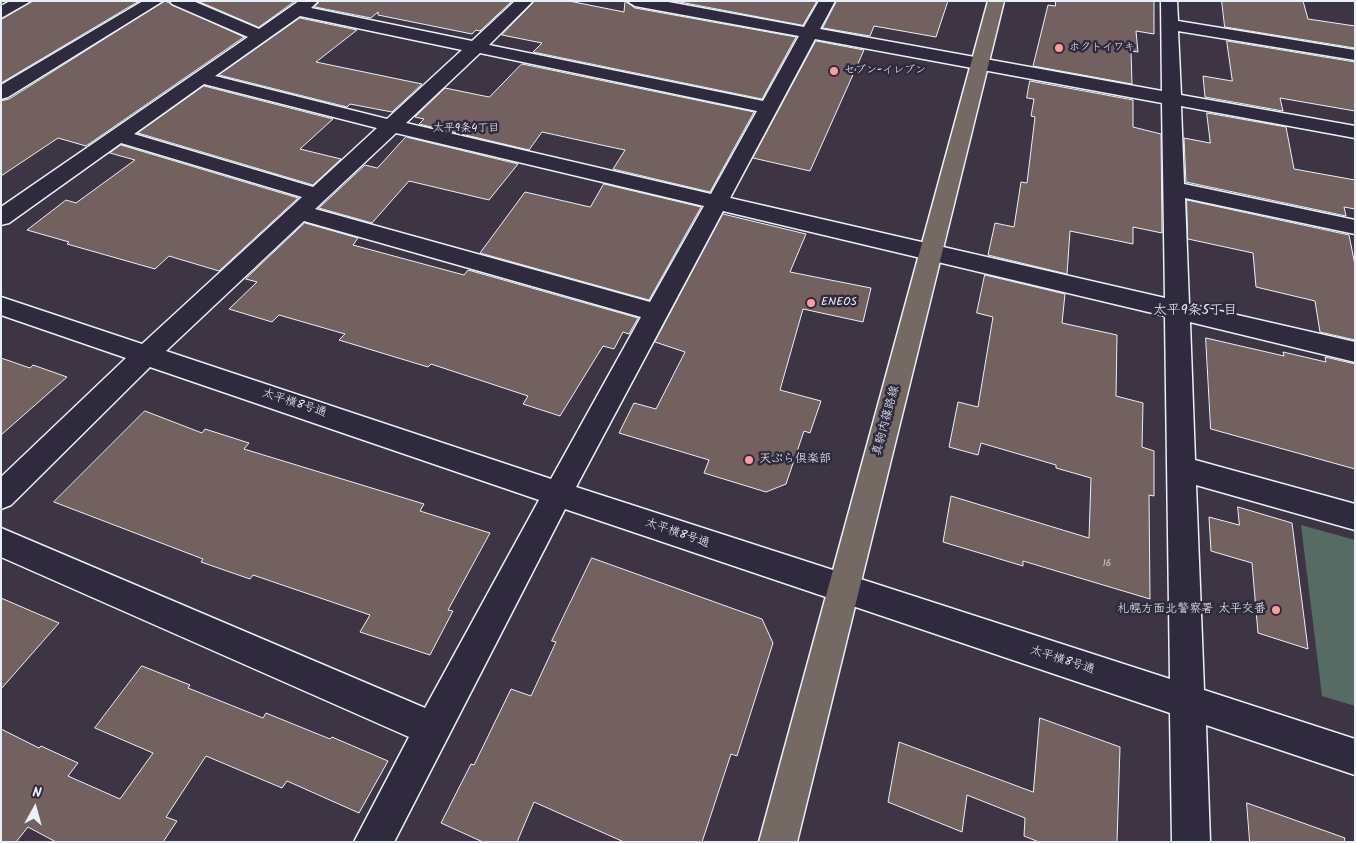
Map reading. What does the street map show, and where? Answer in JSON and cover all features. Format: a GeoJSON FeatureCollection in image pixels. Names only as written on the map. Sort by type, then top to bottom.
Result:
{"type":"FeatureCollection","features":[{"type":"Feature","properties":{"kind":"main road","name":"真駒内篠路線"},"geometry":{"type":"LineString","coordinates":[[778,842],[996,1]]}},
{"type":"Feature","properties":{"kind":"street"},"geometry":{"type":"LineString","coordinates":[[1,13],[23,1]]}},
{"type":"Feature","properties":{"kind":"street"},"geometry":{"type":"LineString","coordinates":[[1,92],[155,1]]}},
{"type":"Feature","properties":{"kind":"street"},"geometry":{"type":"LineString","coordinates":[[178,1],[261,36]]}},
{"type":"Feature","properties":{"kind":"street"},"geometry":{"type":"LineString","coordinates":[[1,496],[146,355],[524,1]]}},
{"type":"Feature","properties":{"kind":"street"},"geometry":{"type":"LineString","coordinates":[[635,1],[1355,132]]}},
{"type":"Feature","properties":{"kind":"street"},"geometry":{"type":"LineString","coordinates":[[373,842],[558,492],[827,1]]}},
{"type":"Feature","properties":{"kind":"street"},"geometry":{"type":"LineString","coordinates":[[1,218],[304,6],[475,48],[769,108]]}},
{"type":"Feature","properties":{"kind":"street"},"geometry":{"type":"LineString","coordinates":[[1191,842],[1170,13],[1355,55]]}},
{"type":"Feature","properties":{"kind":"street"},"geometry":{"type":"LineString","coordinates":[[201,78],[392,126],[1355,352]]}},
{"type":"Feature","properties":{"kind":"street"},"geometry":{"type":"LineString","coordinates":[[118,136],[318,194]]}},
{"type":"Feature","properties":{"kind":"street"},"geometry":{"type":"LineString","coordinates":[[1174,189],[1355,227]]}},
{"type":"Feature","properties":{"kind":"street"},"geometry":{"type":"LineString","coordinates":[[299,212],[657,313]]}},
{"type":"Feature","properties":{"kind":"street","name":"太平横8号通"},"geometry":{"type":"LineString","coordinates":[[1,306],[1355,757]]}},
{"type":"Feature","properties":{"kind":"street"},"geometry":{"type":"LineString","coordinates":[[1182,469],[1355,517]]}},
{"type":"Feature","properties":{"kind":"street"},"geometry":{"type":"LineString","coordinates":[[1,542],[433,729]]}},
{"type":"Feature","properties":{"kind":"green space"},"geometry":{"type":"Polygon","coordinates":[[[1301,525],[1355,540],[1355,706],[1322,696],[1301,525]]]}},
{"type":"Feature","properties":{"kind":"building"},"geometry":{"type":"Polygon","coordinates":[[[33,1],[139,1],[1,83],[1,20],[33,1]]]}},
{"type":"Feature","properties":{"kind":"building"},"geometry":{"type":"Polygon","coordinates":[[[165,1],[244,37],[86,146],[58,138],[1,176],[1,101],[9,99],[165,1]]]}},
{"type":"Feature","properties":{"kind":"building"},"geometry":{"type":"Polygon","coordinates":[[[198,1],[295,1],[259,27],[198,1]]]}},
{"type":"Feature","properties":{"kind":"building"},"geometry":{"type":"Polygon","coordinates":[[[320,1],[512,1],[480,31],[476,30],[472,34],[378,15],[378,12],[371,18],[315,7],[320,1]]]}},
{"type":"Feature","properties":{"kind":"building"},"geometry":{"type":"Polygon","coordinates":[[[535,1],[569,1],[624,12],[625,1],[635,8],[796,37],[762,99],[533,52],[542,43],[502,35],[535,1]]]}},
{"type":"Feature","properties":{"kind":"building"},"geometry":{"type":"Polygon","coordinates":[[[675,1],[817,1],[803,25],[675,1]]]}},
{"type":"Feature","properties":{"kind":"building"},"geometry":{"type":"Polygon","coordinates":[[[837,1],[948,1],[936,37],[874,26],[870,36],[823,28],[837,1]]]}},
{"type":"Feature","properties":{"kind":"building"},"geometry":{"type":"Polygon","coordinates":[[[1056,1],[1154,1],[1154,34],[1136,31],[1138,52],[1131,51],[1132,84],[1033,66],[1048,5],[1055,6],[1056,1]]]}},
{"type":"Feature","properties":{"kind":"building"},"geometry":{"type":"Polygon","coordinates":[[[1222,1],[1303,1],[1308,19],[1355,26],[1355,48],[1225,27],[1222,1]]]}},
{"type":"Feature","properties":{"kind":"building"},"geometry":{"type":"Polygon","coordinates":[[[300,18],[357,30],[316,62],[422,84],[392,112],[350,104],[347,107],[219,75],[300,18]]]}},
{"type":"Feature","properties":{"kind":"building"},"geometry":{"type":"Polygon","coordinates":[[[816,41],[864,50],[810,171],[753,158],[816,41]]]}},
{"type":"Feature","properties":{"kind":"building"},"geometry":{"type":"Polygon","coordinates":[[[1227,41],[1355,62],[1355,111],[1280,98],[1283,111],[1205,97],[1203,76],[1232,81],[1227,41]]]}},
{"type":"Feature","properties":{"kind":"building"},"geometry":{"type":"Polygon","coordinates":[[[522,64],[754,112],[710,192],[613,169],[625,150],[542,132],[529,150],[419,124],[424,119],[415,117],[445,88],[489,97],[522,64]]]}},
{"type":"Feature","properties":{"kind":"building"},"geometry":{"type":"Polygon","coordinates":[[[1030,81],[1133,100],[1133,127],[1161,134],[1162,233],[1133,227],[1133,244],[1070,231],[1067,274],[988,255],[995,223],[1014,227],[1021,182],[1027,183],[1035,117],[1031,116],[1034,99],[1027,98],[1030,81]]]}},
{"type":"Feature","properties":{"kind":"building"},"geometry":{"type":"Polygon","coordinates":[[[204,86],[333,119],[300,149],[341,159],[313,185],[138,133],[204,86]]]}},
{"type":"Feature","properties":{"kind":"building"},"geometry":{"type":"Polygon","coordinates":[[[1207,113],[1286,127],[1294,169],[1355,180],[1355,209],[1344,207],[1346,216],[1186,182],[1184,138],[1210,143],[1207,113]]]}},
{"type":"Feature","properties":{"kind":"building"},"geometry":{"type":"Polygon","coordinates":[[[406,137],[518,164],[489,200],[409,181],[372,223],[319,208],[365,165],[377,168],[406,137]]]}},
{"type":"Feature","properties":{"kind":"building"},"geometry":{"type":"Polygon","coordinates":[[[121,145],[298,198],[219,271],[169,256],[155,269],[67,244],[69,242],[27,230],[66,200],[76,203],[135,160],[110,153],[121,145]]]}},
{"type":"Feature","properties":{"kind":"building"},"geometry":{"type":"Polygon","coordinates":[[[604,184],[701,207],[649,300],[480,253],[525,192],[590,207],[604,184]]]}},
{"type":"Feature","properties":{"kind":"building"},"geometry":{"type":"Polygon","coordinates":[[[1187,200],[1349,235],[1355,265],[1355,340],[1320,332],[1315,301],[1256,287],[1253,253],[1188,239],[1187,200]]]}},
{"type":"Feature","properties":{"kind":"building"},"geometry":{"type":"Polygon","coordinates":[[[723,214],[806,234],[790,272],[871,288],[863,322],[803,309],[780,390],[821,401],[810,433],[804,431],[786,484],[766,492],[704,473],[709,460],[619,433],[634,403],[656,409],[685,352],[655,342],[723,214]]]}},
{"type":"Feature","properties":{"kind":"building"},"geometry":{"type":"Polygon","coordinates":[[[305,223],[358,238],[353,245],[464,275],[468,270],[638,318],[629,334],[623,332],[614,349],[603,346],[560,416],[523,404],[528,396],[431,364],[428,367],[339,340],[345,334],[279,315],[272,322],[229,309],[257,282],[246,279],[305,223]]]}},
{"type":"Feature","properties":{"kind":"building"},"geometry":{"type":"Polygon","coordinates":[[[985,275],[1065,294],[1062,323],[1117,335],[1116,396],[1143,403],[1142,447],[1154,451],[1154,496],[1149,495],[1150,599],[1023,561],[1023,566],[943,542],[951,496],[1089,538],[1091,478],[1056,468],[1056,465],[981,443],[978,455],[949,447],[958,402],[978,407],[993,317],[977,313],[985,275]]]}},
{"type":"Feature","properties":{"kind":"building"},"geometry":{"type":"Polygon","coordinates":[[[1206,338],[1284,356],[1283,352],[1326,362],[1325,357],[1355,364],[1355,469],[1211,429],[1206,338]]]}},
{"type":"Feature","properties":{"kind":"building"},"geometry":{"type":"Polygon","coordinates":[[[1,358],[30,368],[33,365],[67,377],[1,435],[1,358]]]}},
{"type":"Feature","properties":{"kind":"building"},"geometry":{"type":"Polygon","coordinates":[[[145,411],[202,433],[205,429],[249,443],[244,449],[424,504],[420,511],[490,533],[448,610],[453,611],[430,655],[360,632],[370,615],[253,575],[250,579],[201,562],[203,559],[54,502],[145,411]]]}},
{"type":"Feature","properties":{"kind":"building"},"geometry":{"type":"Polygon","coordinates":[[[1238,507],[1292,523],[1308,649],[1258,633],[1252,563],[1211,551],[1209,517],[1239,525],[1238,507]]]}},
{"type":"Feature","properties":{"kind":"building"},"geometry":{"type":"Polygon","coordinates":[[[592,558],[762,619],[773,643],[737,756],[731,754],[702,842],[624,842],[534,802],[517,842],[483,842],[441,823],[471,764],[474,765],[511,689],[531,696],[556,642],[552,641],[592,558]]]}},
{"type":"Feature","properties":{"kind":"building"},"geometry":{"type":"Polygon","coordinates":[[[1,598],[59,623],[1,689],[1,598]]]}},
{"type":"Feature","properties":{"kind":"building"},"geometry":{"type":"Polygon","coordinates":[[[142,666],[190,685],[188,688],[263,718],[266,713],[330,739],[332,737],[388,761],[359,813],[287,781],[282,788],[206,756],[166,817],[177,821],[163,842],[56,842],[28,827],[16,842],[1,842],[1,729],[39,748],[41,746],[78,763],[68,776],[120,799],[153,753],[95,728],[142,666]]]}},
{"type":"Feature","properties":{"kind":"building"},"geometry":{"type":"Polygon","coordinates":[[[1040,718],[1120,747],[1117,842],[1039,842],[1024,836],[1025,818],[967,795],[962,832],[888,802],[899,742],[1033,792],[1040,718]]]}},
{"type":"Feature","properties":{"kind":"building"},"geometry":{"type":"Polygon","coordinates":[[[1247,803],[1345,838],[1344,842],[1250,842],[1247,803]]]}},
{"type":"Feature","properties":{"kind":"place","name":"ホクトイワキ"},"geometry":{"type":"Point","coordinates":[1059,48]}},
{"type":"Feature","properties":{"kind":"place","name":"セブン-イレブン"},"geometry":{"type":"Point","coordinates":[834,71]}},
{"type":"Feature","properties":{"kind":"place","name":"ENEOS"},"geometry":{"type":"Point","coordinates":[811,303]}},
{"type":"Feature","properties":{"kind":"place","name":"天ぷら倶楽部"},"geometry":{"type":"Point","coordinates":[749,460]}},
{"type":"Feature","properties":{"kind":"place","name":"札幌方面北警察署 太平交番"},"geometry":{"type":"Point","coordinates":[1276,610]}},
{"type":"Feature","properties":{"kind":"district","name":"太平9条4丁目"},"geometry":{"type":"Point","coordinates":[466,129]}},
{"type":"Feature","properties":{"kind":"district","name":"太平9条5丁目"},"geometry":{"type":"Point","coordinates":[1195,312]}}]}
